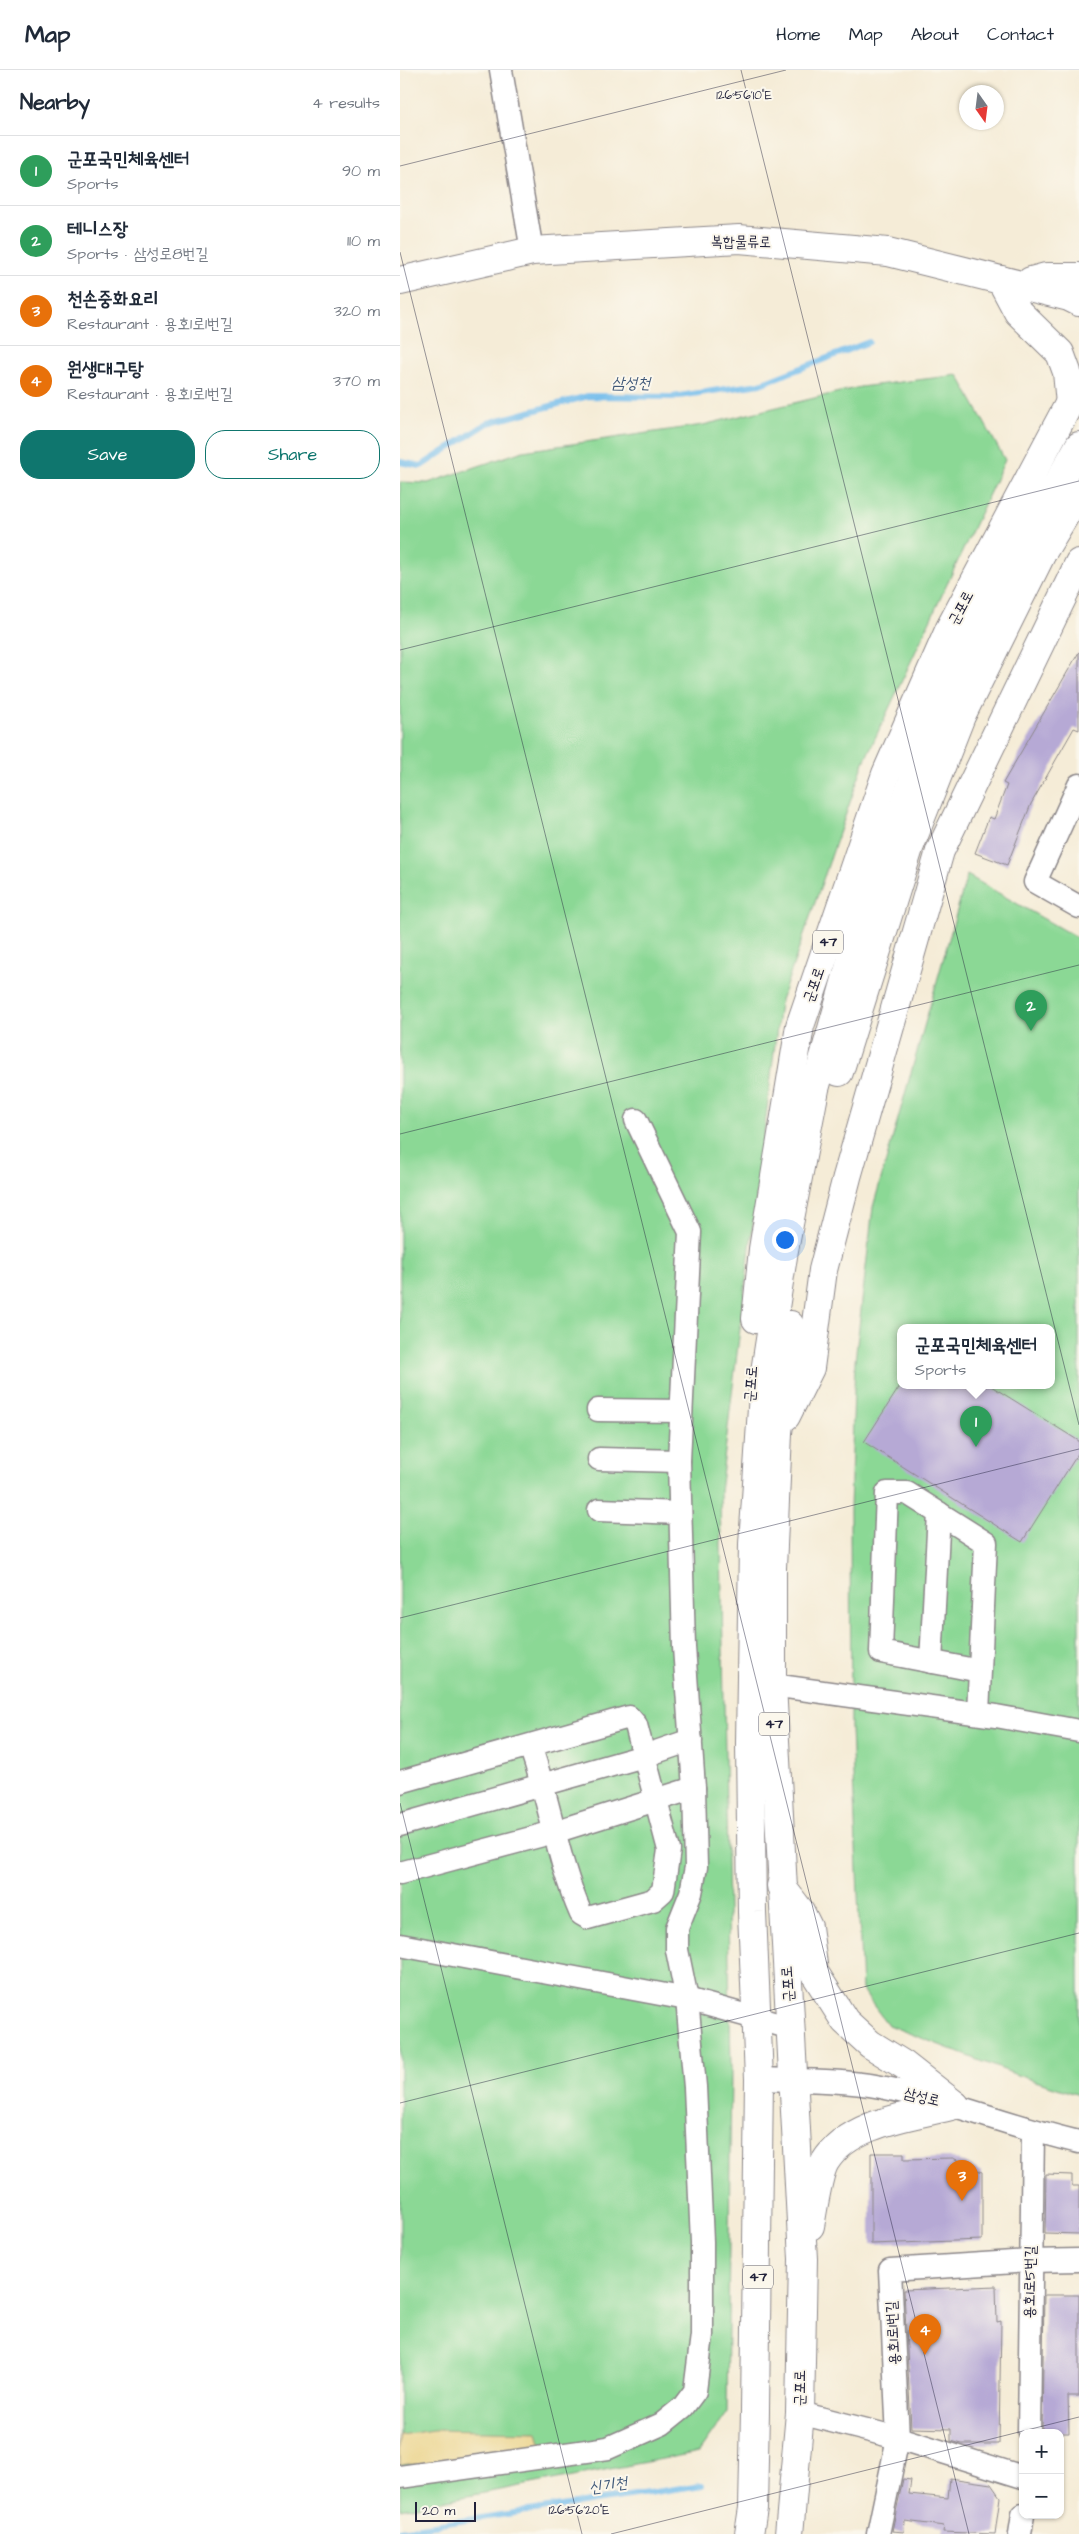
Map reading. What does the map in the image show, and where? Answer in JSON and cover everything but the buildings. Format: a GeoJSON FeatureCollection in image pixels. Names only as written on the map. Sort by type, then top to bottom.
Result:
{"type":"FeatureCollection","features":[{"type":"Feature","properties":{"kind":"main road","name":"복합물류로"},"geometry":{"type":"LineString","coordinates":[[400,281],[532,251],[739,240],[888,252],[1009,282],[1079,302]]}},
{"type":"Feature","properties":{"kind":"main road"},"geometry":{"type":"LineString","coordinates":[[1072,408],[1067,372],[1060,353],[1018,312],[1009,282],[1046,277],[1079,277]]}},
{"type":"Feature","properties":{"kind":"main road","name":"군포로"},"geometry":{"type":"LineString","coordinates":[[753,1544],[743,1497],[752,1367],[763,1249],[800,1026],[886,774],[950,628],[1072,408]]}},
{"type":"Feature","properties":{"kind":"main road","name":"군포로"},"geometry":{"type":"LineString","coordinates":[[749,2534],[753,2508],[756,2411],[759,2079],[756,2020],[757,1985],[752,1912],[750,1743],[753,1544],[764,1378],[784,1250],[815,1089],[858,937],[936,714],[972,635],[1079,446]]}},
{"type":"Feature","properties":{"kind":"main road","name":"군포로"},"geometry":{"type":"LineString","coordinates":[[789,2534],[800,2413],[803,2259],[791,2028],[781,1886],[772,1685],[772,1568],[778,1433],[799,1254],[829,1107],[909,848],[960,716],[1042,553],[1079,492]]}},
{"type":"Feature","properties":{"kind":"main road","name":"군포로"},"geometry":{"type":"LineString","coordinates":[[778,1433],[810,1368],[825,1262],[940,851],[1079,563]]}},
{"type":"Feature","properties":{"kind":"main road"},"geometry":{"type":"LineString","coordinates":[[750,1743],[764,1761],[769,1851],[771,1856],[780,1854]]}},
{"type":"Feature","properties":{"kind":"main road"},"geometry":{"type":"LineString","coordinates":[[781,1886],[800,1911],[808,1927],[814,1972],[845,2021],[870,2044],[904,2065],[955,2105]]}},
{"type":"Feature","properties":{"kind":"main road"},"geometry":{"type":"LineString","coordinates":[[803,2259],[824,2164],[834,2150],[854,2135],[873,2126],[955,2105]]}},
{"type":"Feature","properties":{"kind":"street"},"geometry":{"type":"LineString","coordinates":[[501,70],[532,251]]}},
{"type":"Feature","properties":{"kind":"street"},"geometry":{"type":"LineString","coordinates":[[1079,785],[1035,882],[1079,907]]}},
{"type":"Feature","properties":{"kind":"street"},"geometry":{"type":"LineString","coordinates":[[400,2477],[608,2448],[662,2424],[683,2407],[694,2391],[702,2335],[702,2242],[695,2087],[687,1999],[677,1950],[677,1928],[695,1878],[694,1788],[684,1647],[679,1461],[690,1232],[636,1120]]}},
{"type":"Feature","properties":{"kind":"street"},"geometry":{"type":"LineString","coordinates":[[598,1410],[681,1411]]}},
{"type":"Feature","properties":{"kind":"street"},"geometry":{"type":"LineString","coordinates":[[598,1459],[679,1461]]}},
{"type":"Feature","properties":{"kind":"street"},"geometry":{"type":"LineString","coordinates":[[978,1713],[980,1672],[986,1543],[908,1493],[886,1493],[881,1652],[980,1672]]}},
{"type":"Feature","properties":{"kind":"street"},"geometry":{"type":"LineString","coordinates":[[599,1510],[680,1513]]}},
{"type":"Feature","properties":{"kind":"street"},"geometry":{"type":"LineString","coordinates":[[931,1662],[939,1513]]}},
{"type":"Feature","properties":{"kind":"street"},"geometry":{"type":"LineString","coordinates":[[772,1685],[978,1713],[1079,1731]]}},
{"type":"Feature","properties":{"kind":"street"},"geometry":{"type":"LineString","coordinates":[[400,1782],[629,1718],[636,1725],[669,1850],[663,1891],[653,1900],[588,1918],[580,1914],[554,1832],[544,1785],[530,1746]]}},
{"type":"Feature","properties":{"kind":"street"},"geometry":{"type":"LineString","coordinates":[[400,1825],[644,1756],[691,1740]]}},
{"type":"Feature","properties":{"kind":"street"},"geometry":{"type":"LineString","coordinates":[[400,1873],[554,1832],[694,1788]]}},
{"type":"Feature","properties":{"kind":"street"},"geometry":{"type":"LineString","coordinates":[[400,1944],[687,1999],[756,2020],[791,2028]]}},
{"type":"Feature","properties":{"kind":"street","name":"삼성로"},"geometry":{"type":"LineString","coordinates":[[759,2079],[880,2086],[955,2105],[1034,2131],[1079,2142]]}},
{"type":"Feature","properties":{"kind":"street","name":"용호1로5번길"},"geometry":{"type":"LineString","coordinates":[[1029,2429],[1030,2261],[1034,2131]]}},
{"type":"Feature","properties":{"kind":"street"},"geometry":{"type":"LineString","coordinates":[[1030,2261],[1079,2260]]}},
{"type":"Feature","properties":{"kind":"street","name":"용호1로1번길"},"geometry":{"type":"LineString","coordinates":[[878,2534],[898,2438],[890,2270],[1030,2261]]}},
{"type":"Feature","properties":{"kind":"street"},"geometry":{"type":"LineString","coordinates":[[800,2413],[898,2438],[1019,2476]]}},
{"type":"Feature","properties":{"kind":"street"},"geometry":{"type":"LineString","coordinates":[[1020,2534],[1022,2519]]}},
{"type":"Feature","properties":{"kind":"green space"},"geometry":{"type":"Polygon","coordinates":[[[958,375],[1005,460],[864,762],[780,1003],[720,1492],[731,2068],[727,2412],[699,2452],[400,2509],[400,482],[428,483],[523,451],[703,425],[860,387],[958,375]]]}},
{"type":"Feature","properties":{"kind":"green space"},"geometry":{"type":"Polygon","coordinates":[[[967,875],[1079,939],[1079,2095],[1017,2075],[888,2025],[862,1990],[851,1728],[850,1509],[855,1361],[873,1207],[967,875]]]}},
{"type":"Feature","properties":{"kind":"sand"},"geometry":{"type":"Polygon","coordinates":[[[433,2430],[538,2432],[544,2451],[400,2466],[400,2435],[433,2430]]]}},
{"type":"Feature","properties":{"kind":"waterway","name":"삼성천"},"geometry":{"type":"LineString","coordinates":[[400,462],[421,466],[488,423],[588,396],[672,397],[760,384],[869,342]]}},
{"type":"Feature","properties":{"kind":"waterway","name":"신기천"},"geometry":{"type":"LineString","coordinates":[[400,2530],[702,2485]]}},
{"type":"Feature","properties":{"kind":"place","name":"테니스장"},"geometry":{"type":"Point","coordinates":[1031,1031]}},
{"type":"Feature","properties":{"kind":"place","name":"군포국민체육센터"},"geometry":{"type":"Point","coordinates":[976,1447]}},
{"type":"Feature","properties":{"kind":"place","name":"천손중화요리"},"geometry":{"type":"Point","coordinates":[962,2201]}},
{"type":"Feature","properties":{"kind":"place","name":"원생대구탕"},"geometry":{"type":"Point","coordinates":[925,2355]}}]}
